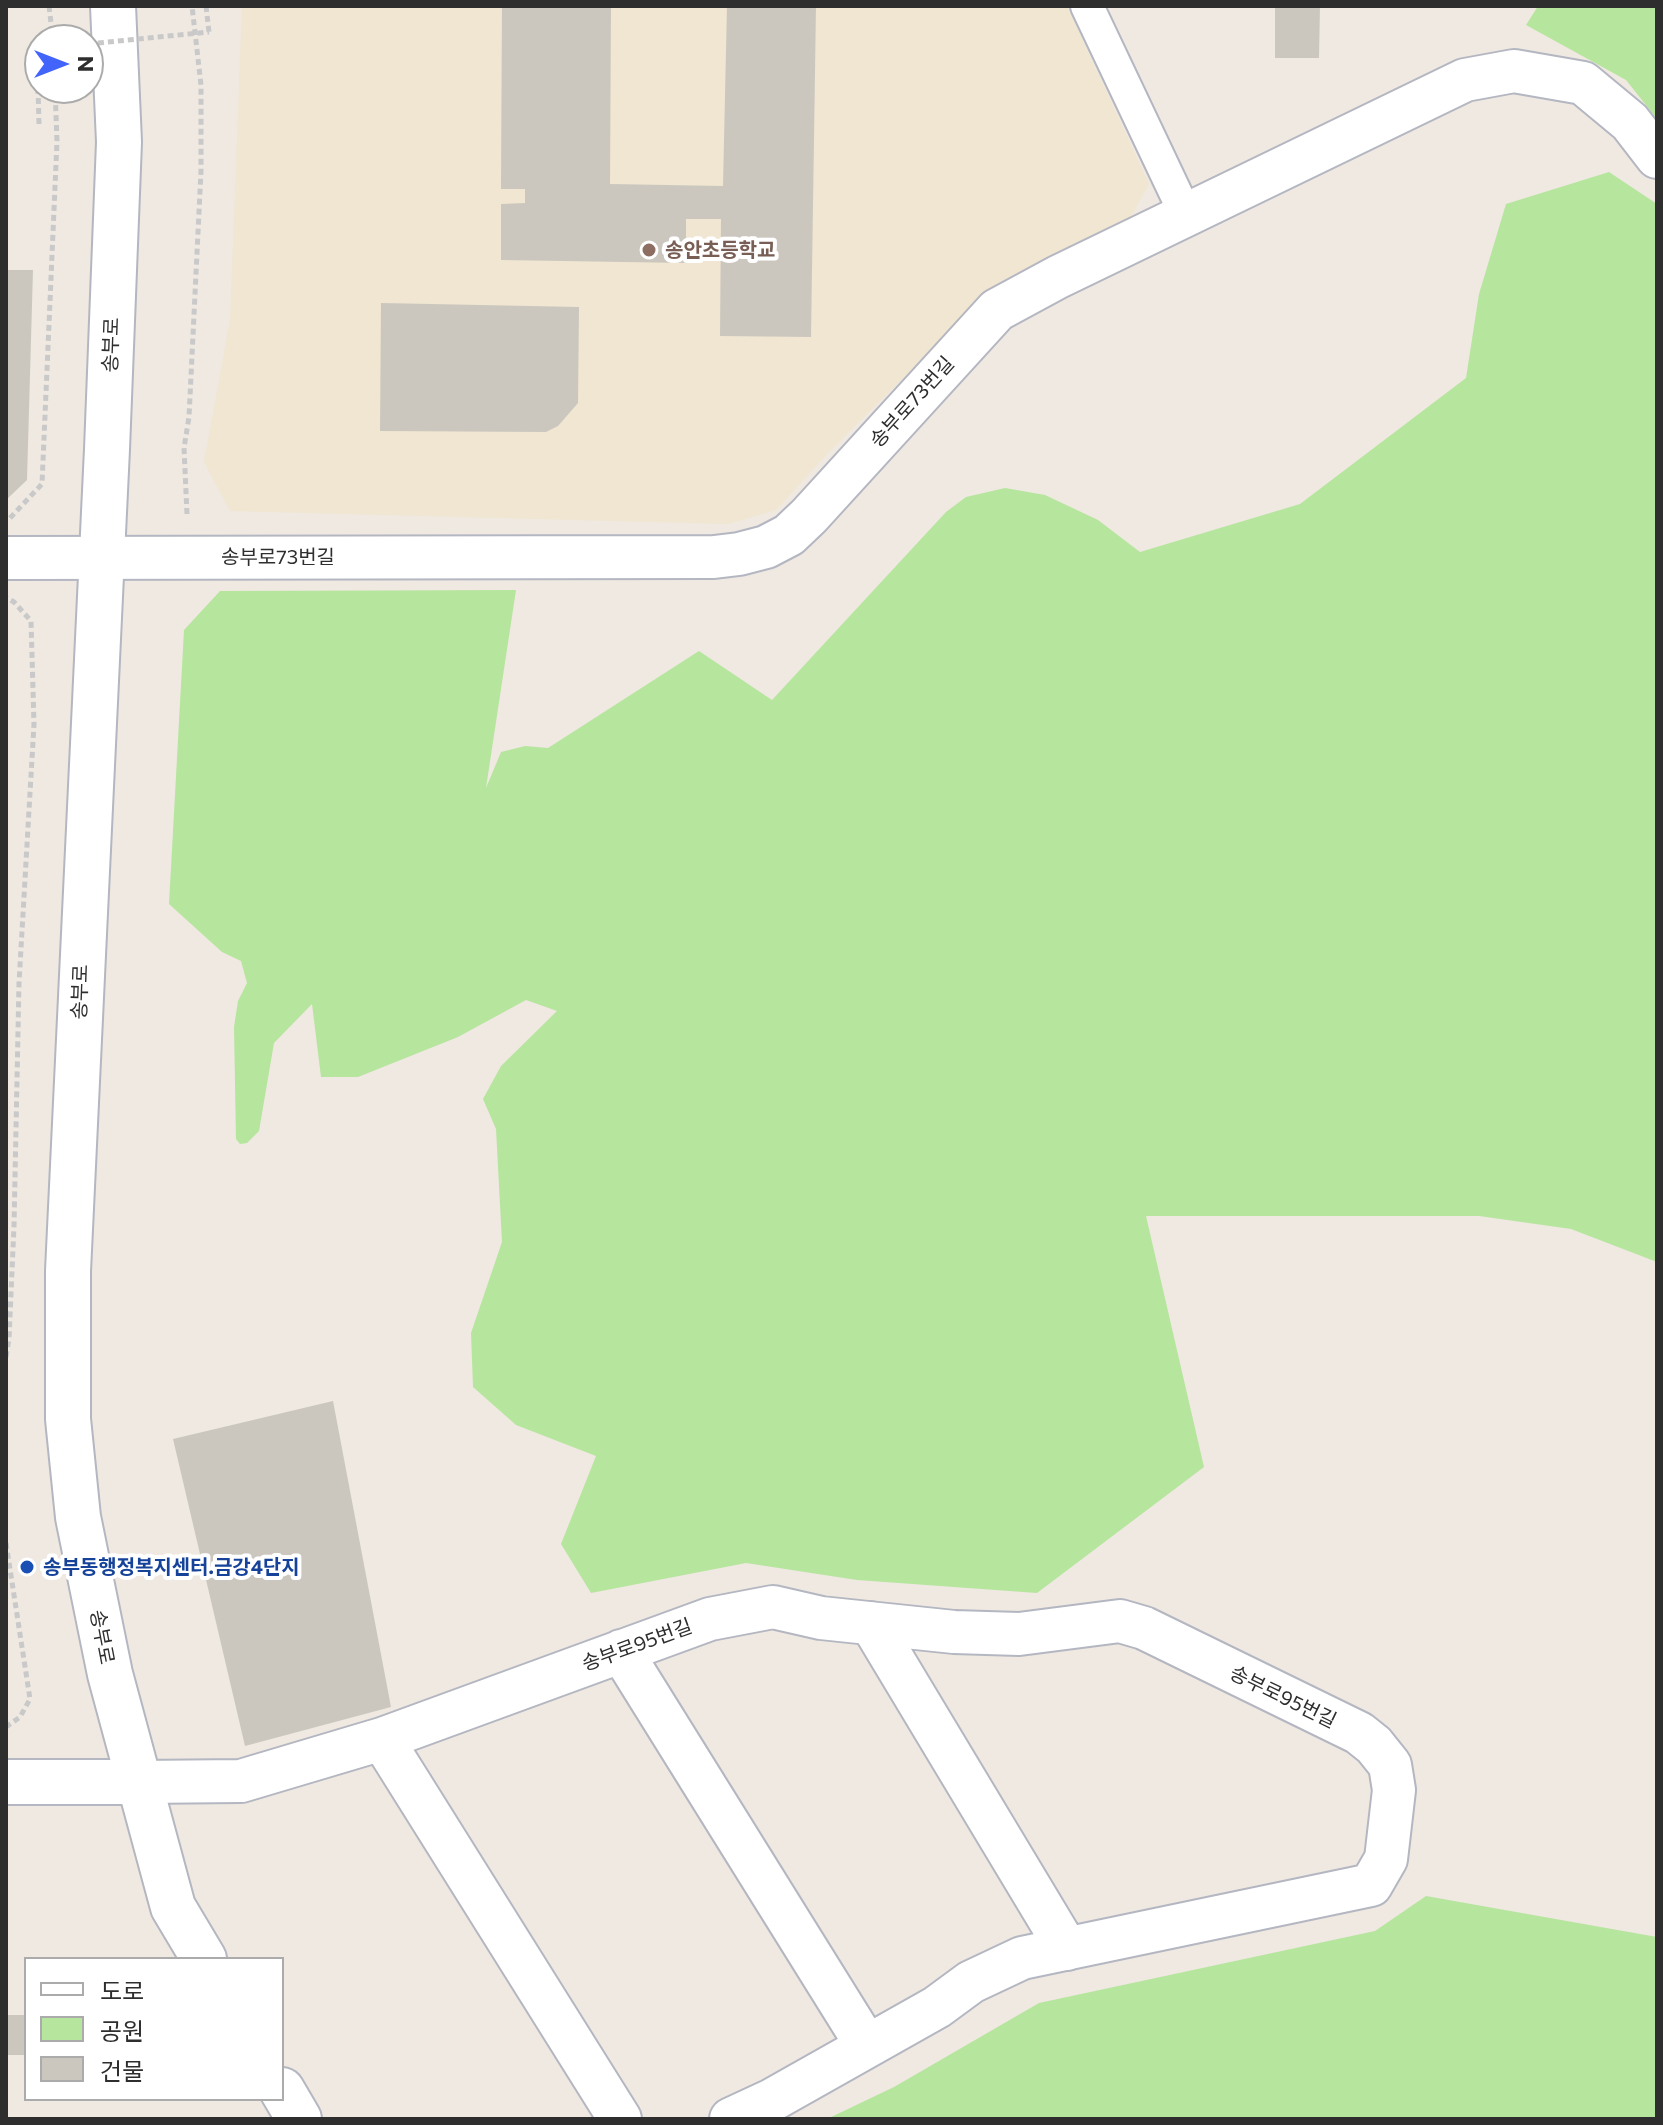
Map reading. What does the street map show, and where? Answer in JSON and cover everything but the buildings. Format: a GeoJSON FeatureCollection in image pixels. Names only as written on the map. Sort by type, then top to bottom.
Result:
{"type":"FeatureCollection","features":[{"type":"Feature","properties":{"kind":"street","name":"송부로"},"geometry":{"type":"LineString","coordinates":[[113,6],[119,142],[70,1225],[68,1419],[78,1517],[110,1674],[173,1907],[203,1957]]}},
{"type":"Feature","properties":{"kind":"street"},"geometry":{"type":"LineString","coordinates":[[1087,6],[1186,215]]}},
{"type":"Feature","properties":{"kind":"street","name":"송부로73번길"},"geometry":{"type":"LineString","coordinates":[[6,558],[714,557],[739,554],[766,547],[789,535],[997,310],[1058,277],[1465,80],[1514,71],[1583,83],[1630,122],[1657,157]]}},
{"type":"Feature","properties":{"kind":"street","name":"송부로95번길"},"geometry":{"type":"LineString","coordinates":[[135,1772],[241,1781],[382,1739],[710,1619],[773,1607],[821,1618],[954,1632],[1019,1634],[1120,1621],[1144,1628],[1359,1733],[1374,1745],[1390,1765],[1394,1790],[1386,1859],[1371,1885],[1022,1958],[971,1982],[937,2007],[772,2100],[731,2119]]}},
{"type":"Feature","properties":{"kind":"street"},"geometry":{"type":"LineString","coordinates":[[871,1623],[1067,1949]]}},
{"type":"Feature","properties":{"kind":"street"},"geometry":{"type":"LineString","coordinates":[[621,1651],[867,2046]]}},
{"type":"Feature","properties":{"kind":"street"},"geometry":{"type":"LineString","coordinates":[[382,1739],[620,2119]]}},
{"type":"Feature","properties":{"kind":"street"},"geometry":{"type":"LineString","coordinates":[[6,1764],[135,1772]]}},
{"type":"Feature","properties":{"kind":"street"},"geometry":{"type":"LineString","coordinates":[[6,1782],[135,1772]]}},
{"type":"Feature","properties":{"kind":"street"},"geometry":{"type":"LineString","coordinates":[[284,2093],[299,2119]]}},
{"type":"Feature","properties":{"kind":"path"},"geometry":{"type":"LineString","coordinates":[[187,514],[184,448],[189,417],[201,171],[201,85],[192,6]]}},
{"type":"Feature","properties":{"kind":"path"},"geometry":{"type":"LineString","coordinates":[[104,42],[209,32],[206,6]]}},
{"type":"Feature","properties":{"kind":"path"},"geometry":{"type":"LineString","coordinates":[[39,104],[39,124]]}},
{"type":"Feature","properties":{"kind":"path"},"geometry":{"type":"LineString","coordinates":[[13,516],[42,484],[57,141],[56,104]]}},
{"type":"Feature","properties":{"kind":"path"},"geometry":{"type":"LineString","coordinates":[[6,1357],[14,1226],[19,983],[34,724],[31,621],[14,602]]}},
{"type":"Feature","properties":{"kind":"path"},"geometry":{"type":"LineString","coordinates":[[6,1543],[30,1699],[20,1717],[6,1727]]}},
{"type":"Feature","properties":{"kind":"shaded area","name":"송안초등학교"},"geometry":{"type":"Polygon","coordinates":[[[242,6],[1067,6],[1149,184],[1129,220],[1001,281],[828,453],[776,510],[728,524],[230,511],[204,462],[230,320],[242,6]]]}},
{"type":"Feature","properties":{"kind":"green space"},"geometry":{"type":"Polygon","coordinates":[[[1538,6],[1657,6],[1657,119],[1626,80],[1526,25],[1538,6]]]}},
{"type":"Feature","properties":{"kind":"green space"},"geometry":{"type":"Polygon","coordinates":[[[1609,172],[1657,204],[1657,1262],[1571,1229],[1479,1216],[1146,1216],[1204,1467],[1037,1593],[857,1580],[746,1563],[591,1593],[561,1544],[596,1456],[516,1425],[473,1387],[471,1333],[502,1242],[496,1129],[483,1099],[501,1066],[557,1011],[526,1000],[458,1037],[358,1077],[321,1077],[312,1004],[274,1043],[259,1131],[247,1143],[240,1144],[236,1139],[234,1027],[238,1001],[247,983],[241,961],[222,952],[169,904],[184,630],[220,591],[516,590],[486,788],[501,752],[525,746],[548,748],[699,651],[772,700],[946,512],[966,497],[1005,488],[1045,495],[1098,520],[1140,552],[1300,504],[1466,378],[1479,294],[1506,204],[1609,172]]]}},
{"type":"Feature","properties":{"kind":"green space"},"geometry":{"type":"Polygon","coordinates":[[[1426,1896],[1657,1937],[1657,2119],[827,2119],[894,2087],[1039,2003],[1375,1931],[1426,1896]]]}},
{"type":"Feature","properties":{"kind":"place","name":"송안초등학교"},"geometry":{"type":"Point","coordinates":[649,250]}},
{"type":"Feature","properties":{"kind":"place","name":"송부동행정복지센터.금강4단지"},"geometry":{"type":"Point","coordinates":[27,1567]}}]}
